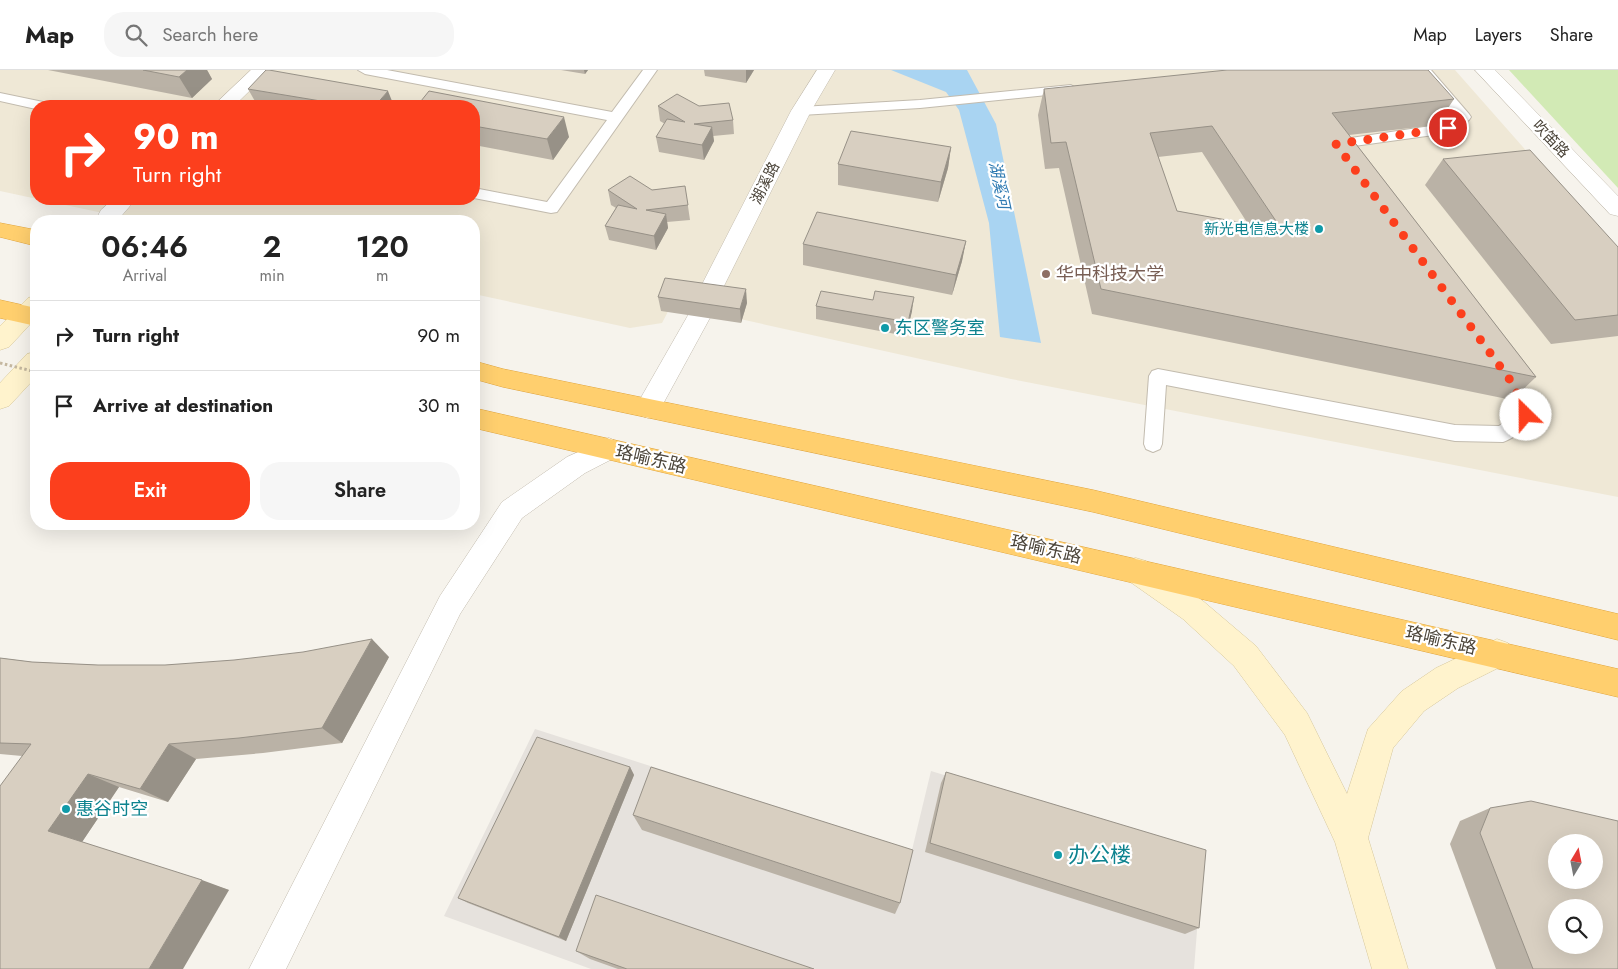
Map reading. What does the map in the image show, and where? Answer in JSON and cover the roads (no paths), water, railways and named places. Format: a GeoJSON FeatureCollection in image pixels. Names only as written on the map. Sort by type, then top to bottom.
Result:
{"type":"FeatureCollection","features":[{"type":"Feature","properties":{"kind":"highway"},"geometry":{"type":"LineString","coordinates":[[0,230],[30,237]]}},
{"type":"Feature","properties":{"kind":"highway"},"geometry":{"type":"LineString","coordinates":[[0,309],[30,312]]}},
{"type":"Feature","properties":{"kind":"highway"},"geometry":{"type":"LineString","coordinates":[[480,371],[1093,501],[1618,626]]}},
{"type":"Feature","properties":{"kind":"highway","name":"珞喻东路"},"geometry":{"type":"LineString","coordinates":[[480,419],[1618,683]]}},
{"type":"Feature","properties":{"kind":"street"},"geometry":{"type":"LineString","coordinates":[[230,100],[262,70]]}},
{"type":"Feature","properties":{"kind":"street","name":"湖溪路"},"geometry":{"type":"LineString","coordinates":[[648,408],[703,307],[801,111],[826,70]]}},
{"type":"Feature","properties":{"kind":"street","name":"吹笛路"},"geometry":{"type":"LineString","coordinates":[[1484,70],[1618,209]]}},
{"type":"Feature","properties":{"kind":"street"},"geometry":{"type":"LineString","coordinates":[[109,215],[119,205]]}},
{"type":"Feature","properties":{"kind":"street"},"geometry":{"type":"LineString","coordinates":[[0,341],[30,315]]}},
{"type":"Feature","properties":{"kind":"street"},"geometry":{"type":"LineString","coordinates":[[0,399],[30,367]]}},
{"type":"Feature","properties":{"kind":"street"},"geometry":{"type":"LineString","coordinates":[[267,969],[450,605],[512,510],[576,465],[610,449]]}},
{"type":"Feature","properties":{"kind":"street"},"geometry":{"type":"LineString","coordinates":[[1136,570],[1193,610],[1245,656],[1296,724],[1351,838],[1390,969]]}},
{"type":"Feature","properties":{"kind":"street"},"geometry":{"type":"LineString","coordinates":[[1351,838],[1378,740],[1413,701],[1447,678],[1497,654]]}},
{"type":"Feature","properties":{"kind":"lane"},"geometry":{"type":"LineString","coordinates":[[365,70],[616,117]]}},
{"type":"Feature","properties":{"kind":"lane"},"geometry":{"type":"LineString","coordinates":[[480,194],[551,208],[650,70]]}},
{"type":"Feature","properties":{"kind":"lane"},"geometry":{"type":"LineString","coordinates":[[1353,167],[1336,144],[1448,128],[1464,117],[1424,70]]}},
{"type":"Feature","properties":{"kind":"lane"},"geometry":{"type":"LineString","coordinates":[[801,111],[920,104],[1082,88]]}},
{"type":"Feature","properties":{"kind":"lane"},"geometry":{"type":"LineString","coordinates":[[0,98],[30,104]]}},
{"type":"Feature","properties":{"kind":"lane"},"geometry":{"type":"LineString","coordinates":[[1153,444],[1158,376],[1455,433],[1503,434],[1526,415],[1513,384],[1496,361]]}},
{"type":"Feature","properties":{"kind":"water","name":"湖溪河"},"geometry":{"type":"Polygon","coordinates":[[[891,70],[967,70],[996,124],[1041,343],[1000,337],[989,223],[959,110],[946,92],[891,70]]]}},
{"type":"Feature","properties":{"kind":"place","name":"新光电信息大楼"},"geometry":{"type":"Point","coordinates":[1319,229]}},
{"type":"Feature","properties":{"kind":"place","name":"华中科技大学"},"geometry":{"type":"Point","coordinates":[1046,274]}},
{"type":"Feature","properties":{"kind":"place","name":"东区警务室"},"geometry":{"type":"Point","coordinates":[885,328]}},
{"type":"Feature","properties":{"kind":"place","name":"惠谷时空"},"geometry":{"type":"Point","coordinates":[66,809]}},
{"type":"Feature","properties":{"kind":"place","name":"办公楼"},"geometry":{"type":"Point","coordinates":[1058,855]}}]}
